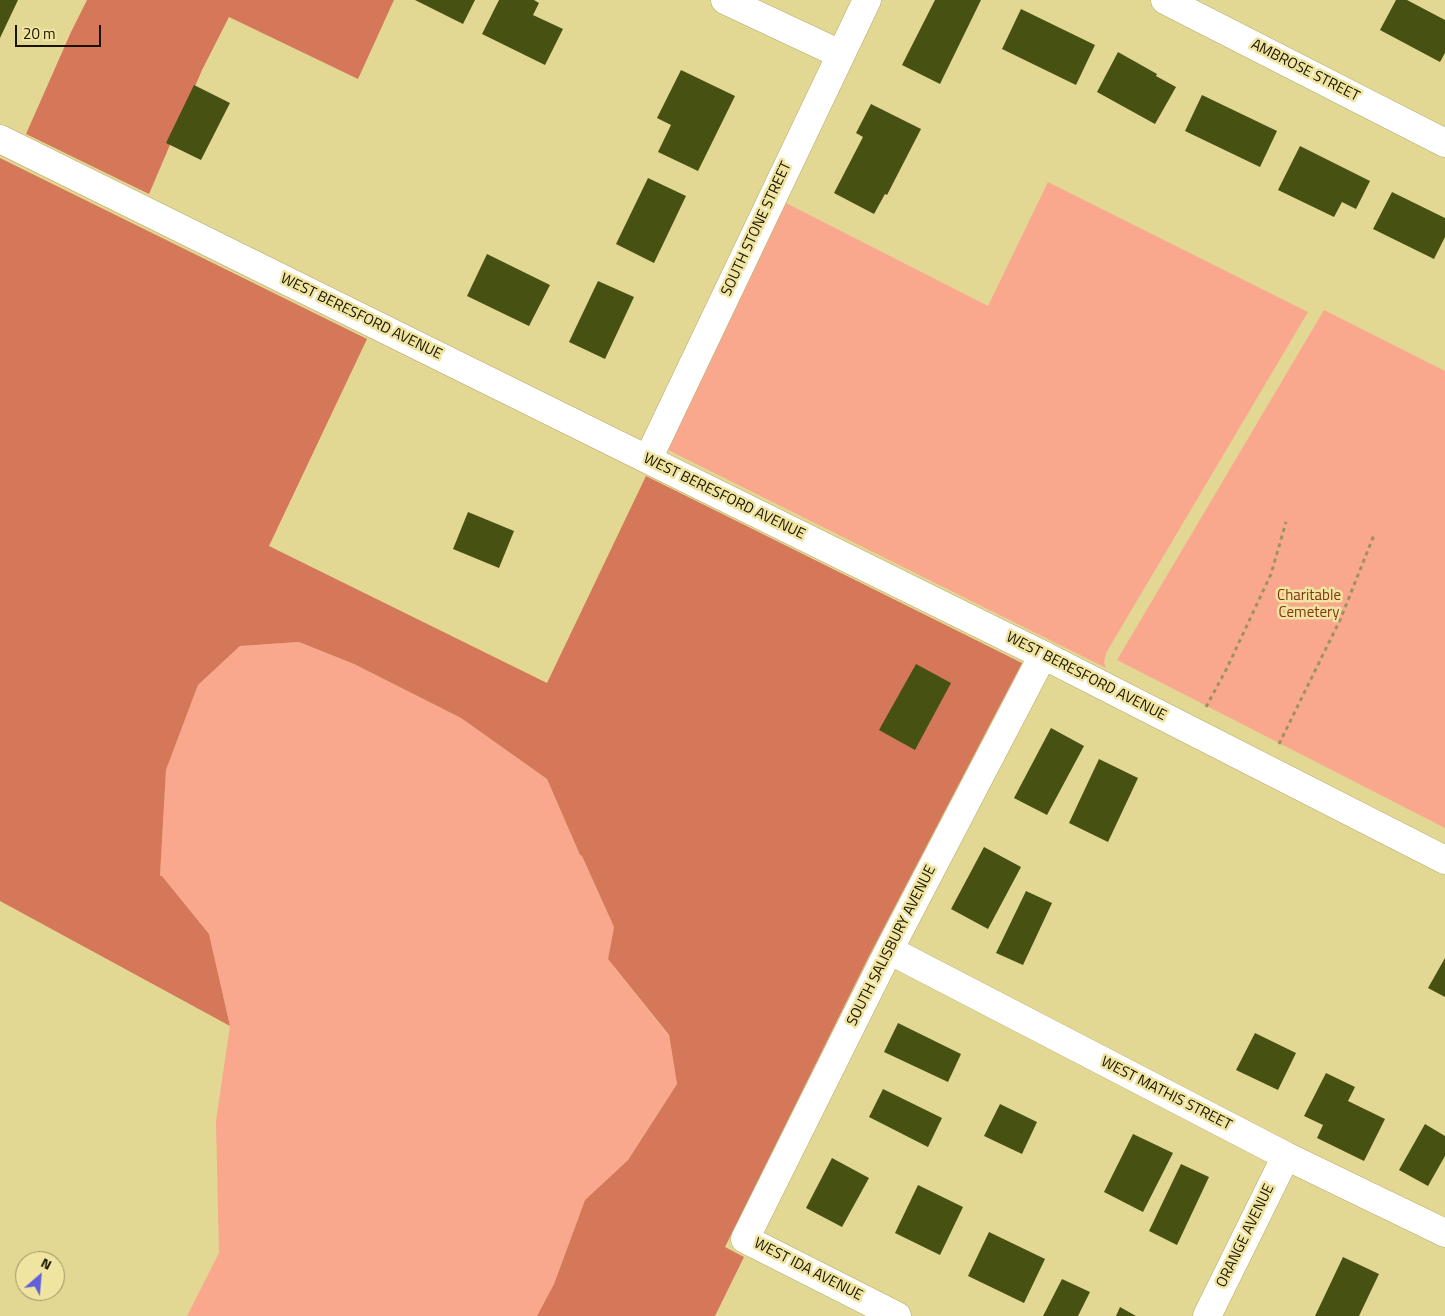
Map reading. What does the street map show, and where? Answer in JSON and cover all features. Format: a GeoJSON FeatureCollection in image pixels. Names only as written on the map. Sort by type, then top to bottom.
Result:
{"type":"FeatureCollection","features":[{"type":"Feature","properties":{"kind":"street"},"geometry":{"type":"LineString","coordinates":[[725,0],[840,54]]}},
{"type":"Feature","properties":{"kind":"street","name":"SOUTH STONE STREET"},"geometry":{"type":"LineString","coordinates":[[648,459],[867,0]]}},
{"type":"Feature","properties":{"kind":"street","name":"AMBROSE STREET"},"geometry":{"type":"LineString","coordinates":[[1166,0],[1445,143]]}},
{"type":"Feature","properties":{"kind":"street","name":"WEST BERESFORD AVENUE"},"geometry":{"type":"LineString","coordinates":[[0,139],[1043,655],[1445,860]]}},
{"type":"Feature","properties":{"kind":"street","name":"SOUTH SALISBURY AVENUE"},"geometry":{"type":"LineString","coordinates":[[745,1239],[889,950],[1043,655]]}},
{"type":"Feature","properties":{"kind":"street","name":"WEST MATHIS STREET"},"geometry":{"type":"LineString","coordinates":[[889,950],[1286,1156],[1445,1233]]}},
{"type":"Feature","properties":{"kind":"street","name":"ORANGE AVENUE"},"geometry":{"type":"LineString","coordinates":[[1207,1316],[1286,1156]]}},
{"type":"Feature","properties":{"kind":"street","name":"WEST IDA AVENUE"},"geometry":{"type":"LineString","coordinates":[[745,1239],[897,1316]]}},
{"type":"Feature","properties":{"kind":"path"},"geometry":{"type":"LineString","coordinates":[[1192,731],[1227,668],[1271,574],[1286,522]]}},
{"type":"Feature","properties":{"kind":"path"},"geometry":{"type":"LineString","coordinates":[[1266,769],[1297,711],[1340,620],[1374,535]]}},
{"type":"Feature","properties":{"kind":"green space"},"geometry":{"type":"Polygon","coordinates":[[[1048,182],[1308,312],[1106,653],[1104,662],[1106,668],[668,450],[786,203],[988,306],[1048,182]]]}},
{"type":"Feature","properties":{"kind":"green space","name":"Charitable Cemetery"},"geometry":{"type":"Polygon","coordinates":[[[1324,310],[1445,371],[1445,828],[1117,660],[1324,310]]]}},
{"type":"Feature","properties":{"kind":"green space"},"geometry":{"type":"Polygon","coordinates":[[[299,642],[354,664],[461,718],[547,779],[614,927],[608,959],[669,1036],[677,1084],[628,1160],[585,1200],[554,1284],[537,1316],[187,1316],[219,1253],[216,1121],[230,1026],[209,934],[162,876],[160,876],[166,770],[198,685],[240,646],[299,642]]]}},
{"type":"Feature","properties":{"kind":"shaded area"},"geometry":{"type":"Polygon","coordinates":[[[87,0],[394,0],[358,79],[229,17],[202,70],[149,194],[26,134],[87,0]]]}},
{"type":"Feature","properties":{"kind":"shaded area"},"geometry":{"type":"Polygon","coordinates":[[[0,158],[367,339],[269,546],[547,683],[646,476],[1022,663],[868,958],[725,1247],[744,1257],[715,1316],[537,1316],[554,1284],[585,1200],[628,1160],[677,1084],[669,1035],[608,959],[614,927],[547,779],[461,718],[354,664],[299,642],[240,646],[198,685],[166,770],[160,876],[162,876],[209,934],[230,1026],[0,901],[0,158]]]}},
{"type":"Feature","properties":{"kind":"building"},"geometry":{"type":"Polygon","coordinates":[[[0,0],[18,0],[0,38],[0,0]]]}},
{"type":"Feature","properties":{"kind":"building"},"geometry":{"type":"Polygon","coordinates":[[[415,0],[475,0],[463,24],[415,0]]]}},
{"type":"Feature","properties":{"kind":"building"},"geometry":{"type":"Polygon","coordinates":[[[499,0],[534,0],[539,3],[533,15],[563,29],[545,65],[482,34],[499,0]]]}},
{"type":"Feature","properties":{"kind":"building"},"geometry":{"type":"Polygon","coordinates":[[[935,0],[981,0],[940,84],[902,65],[935,0]]]}},
{"type":"Feature","properties":{"kind":"building"},"geometry":{"type":"Polygon","coordinates":[[[1396,0],[1407,0],[1445,20],[1445,53],[1440,62],[1380,30],[1396,0]]]}},
{"type":"Feature","properties":{"kind":"building"},"geometry":{"type":"Polygon","coordinates":[[[1021,9],[1095,45],[1076,85],[1002,49],[1021,9]]]}},
{"type":"Feature","properties":{"kind":"building"},"geometry":{"type":"Polygon","coordinates":[[[1118,52],[1176,87],[1155,124],[1097,92],[1118,52]]]}},
{"type":"Feature","properties":{"kind":"building"},"geometry":{"type":"Polygon","coordinates":[[[681,70],[735,96],[698,171],[658,152],[671,125],[657,118],[681,70]]]}},
{"type":"Feature","properties":{"kind":"building"},"geometry":{"type":"Polygon","coordinates":[[[194,85],[230,103],[201,160],[166,143],[194,85]]]}},
{"type":"Feature","properties":{"kind":"building"},"geometry":{"type":"Polygon","coordinates":[[[1202,95],[1277,131],[1260,167],[1185,131],[1202,95]]]}},
{"type":"Feature","properties":{"kind":"building"},"geometry":{"type":"Polygon","coordinates":[[[871,104],[921,129],[887,195],[885,194],[874,214],[834,193],[863,137],[856,133],[871,104]]]}},
{"type":"Feature","properties":{"kind":"building"},"geometry":{"type":"Polygon","coordinates":[[[1300,146],[1370,181],[1356,209],[1342,202],[1334,217],[1278,190],[1300,146]]]}},
{"type":"Feature","properties":{"kind":"building"},"geometry":{"type":"Polygon","coordinates":[[[648,178],[686,196],[654,263],[616,244],[648,178]]]}},
{"type":"Feature","properties":{"kind":"building"},"geometry":{"type":"Polygon","coordinates":[[[1392,192],[1445,218],[1445,237],[1434,259],[1373,229],[1392,192]]]}},
{"type":"Feature","properties":{"kind":"building"},"geometry":{"type":"Polygon","coordinates":[[[487,254],[550,285],[529,326],[467,296],[487,254]]]}},
{"type":"Feature","properties":{"kind":"building"},"geometry":{"type":"Polygon","coordinates":[[[598,281],[634,297],[605,359],[569,342],[598,281]]]}},
{"type":"Feature","properties":{"kind":"building"},"geometry":{"type":"Polygon","coordinates":[[[468,512],[514,531],[499,568],[453,549],[468,512]]]}},
{"type":"Feature","properties":{"kind":"building"},"geometry":{"type":"Polygon","coordinates":[[[916,664],[951,683],[915,750],[879,730],[916,664]]]}},
{"type":"Feature","properties":{"kind":"building"},"geometry":{"type":"Polygon","coordinates":[[[1051,728],[1084,746],[1047,815],[1014,798],[1051,728]]]}},
{"type":"Feature","properties":{"kind":"building"},"geometry":{"type":"Polygon","coordinates":[[[1099,759],[1138,778],[1108,842],[1069,823],[1099,759]]]}},
{"type":"Feature","properties":{"kind":"building"},"geometry":{"type":"Polygon","coordinates":[[[984,847],[1021,867],[988,929],[951,909],[984,847]]]}},
{"type":"Feature","properties":{"kind":"building"},"geometry":{"type":"Polygon","coordinates":[[[1026,891],[1052,903],[1023,965],[996,953],[1026,891]]]}},
{"type":"Feature","properties":{"kind":"building"},"geometry":{"type":"Polygon","coordinates":[[[1445,958],[1445,997],[1428,988],[1445,958]]]}},
{"type":"Feature","properties":{"kind":"building"},"geometry":{"type":"Polygon","coordinates":[[[898,1023],[961,1054],[948,1082],[884,1052],[898,1023]]]}},
{"type":"Feature","properties":{"kind":"building"},"geometry":{"type":"Polygon","coordinates":[[[1255,1033],[1296,1053],[1278,1090],[1236,1070],[1255,1033]]]}},
{"type":"Feature","properties":{"kind":"building"},"geometry":{"type":"Polygon","coordinates":[[[1326,1073],[1355,1087],[1348,1101],[1385,1119],[1364,1161],[1317,1138],[1323,1125],[1304,1116],[1326,1073]]]}},
{"type":"Feature","properties":{"kind":"building"},"geometry":{"type":"Polygon","coordinates":[[[883,1089],[942,1118],[928,1147],[869,1117],[883,1089]]]}},
{"type":"Feature","properties":{"kind":"building"},"geometry":{"type":"Polygon","coordinates":[[[1000,1104],[1037,1122],[1022,1154],[984,1136],[1000,1104]]]}},
{"type":"Feature","properties":{"kind":"building"},"geometry":{"type":"Polygon","coordinates":[[[1425,1124],[1445,1136],[1445,1156],[1428,1186],[1399,1170],[1425,1124]]]}},
{"type":"Feature","properties":{"kind":"building"},"geometry":{"type":"Polygon","coordinates":[[[1133,1134],[1173,1153],[1143,1212],[1104,1192],[1133,1134]]]}},
{"type":"Feature","properties":{"kind":"building"},"geometry":{"type":"Polygon","coordinates":[[[832,1158],[869,1178],[842,1227],[806,1208],[832,1158]]]}},
{"type":"Feature","properties":{"kind":"building"},"geometry":{"type":"Polygon","coordinates":[[[1181,1164],[1209,1177],[1177,1245],[1149,1231],[1181,1164]]]}},
{"type":"Feature","properties":{"kind":"building"},"geometry":{"type":"Polygon","coordinates":[[[918,1185],[963,1207],[940,1255],[895,1233],[918,1185]]]}},
{"type":"Feature","properties":{"kind":"building"},"geometry":{"type":"Polygon","coordinates":[[[989,1232],[1045,1259],[1024,1303],[968,1276],[989,1232]]]}},
{"type":"Feature","properties":{"kind":"building"},"geometry":{"type":"Polygon","coordinates":[[[1343,1257],[1379,1274],[1359,1316],[1315,1316],[1343,1257]]]}},
{"type":"Feature","properties":{"kind":"building"},"geometry":{"type":"Polygon","coordinates":[[[1062,1279],[1090,1292],[1078,1316],[1043,1316],[1062,1279]]]}},
{"type":"Feature","properties":{"kind":"building"},"geometry":{"type":"Polygon","coordinates":[[[1120,1307],[1136,1316],[1116,1316],[1120,1307]]]}}]}
